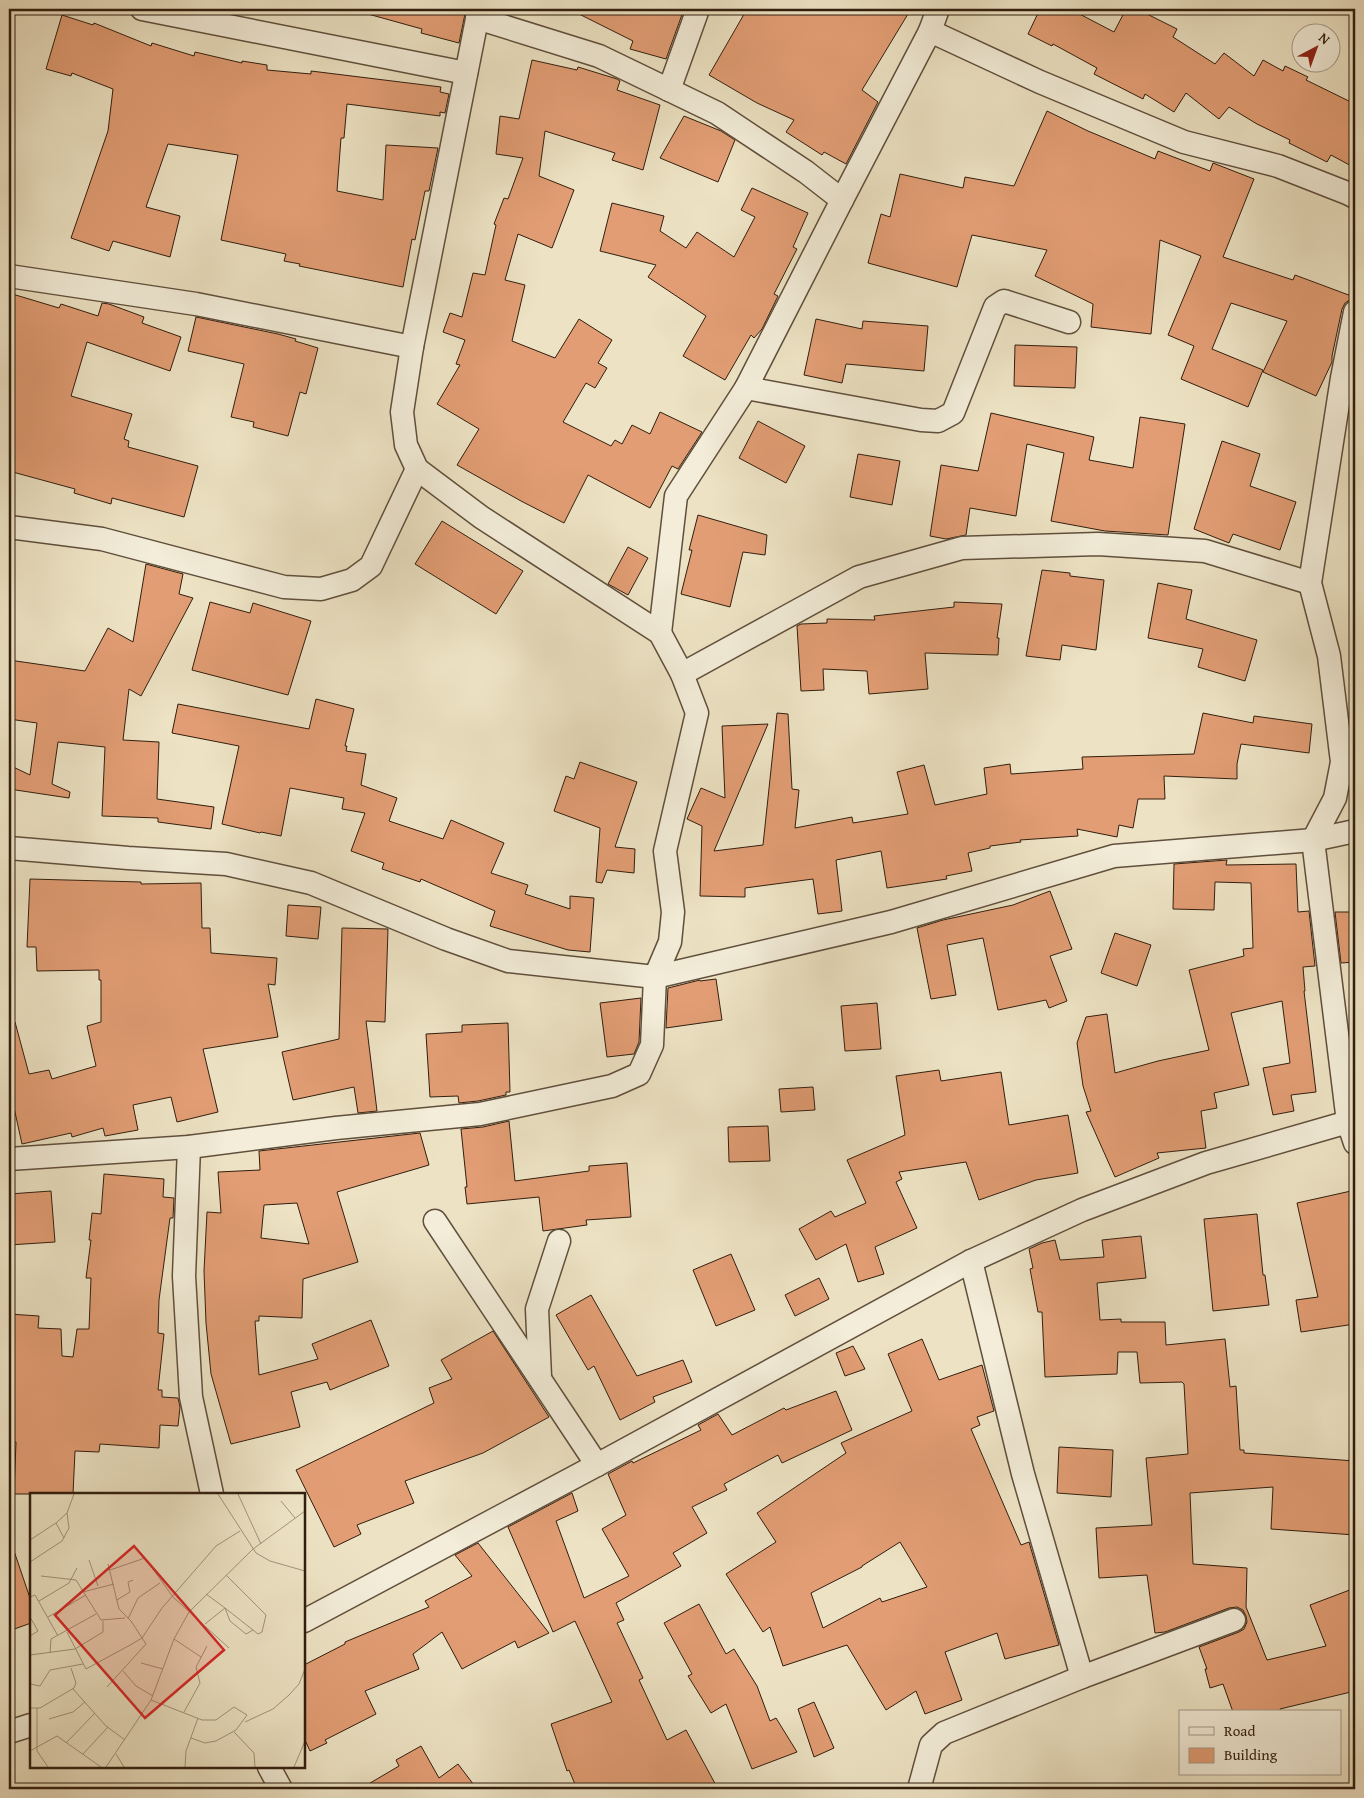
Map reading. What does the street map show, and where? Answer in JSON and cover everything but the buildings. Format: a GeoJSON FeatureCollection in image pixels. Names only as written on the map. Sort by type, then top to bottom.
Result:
{"type":"FeatureCollection","features":[{"type":"Feature","properties":{"kind":"street"},"geometry":{"type":"LineString","coordinates":[[142,9],[466,73]]}},
{"type":"Feature","properties":{"kind":"street"},"geometry":{"type":"LineString","coordinates":[[669,90],[698,9]]}},
{"type":"Feature","properties":{"kind":"street"},"geometry":{"type":"LineString","coordinates":[[660,633],[676,496],[746,388],[930,32],[938,9]]}},
{"type":"Feature","properties":{"kind":"street"},"geometry":{"type":"LineString","coordinates":[[9,1159],[189,1147],[336,1128],[480,1114],[612,1086],[639,1074],[652,1045],[656,977],[670,942],[673,912],[664,851],[697,713],[682,674],[660,633],[480,517],[417,468],[406,444],[402,412],[412,347],[478,14],[599,56],[717,113],[806,172],[842,200]]}},
{"type":"Feature","properties":{"kind":"street"},"geometry":{"type":"LineString","coordinates":[[930,32],[1040,82],[1184,142],[1278,166],[1347,192],[1355,198]]}},
{"type":"Feature","properties":{"kind":"street"},"geometry":{"type":"LineString","coordinates":[[9,276],[196,304],[412,347]]}},
{"type":"Feature","properties":{"kind":"street"},"geometry":{"type":"LineString","coordinates":[[746,388],[921,420],[938,421],[953,413],[995,307],[1004,301],[1069,322]]}},
{"type":"Feature","properties":{"kind":"street"},"geometry":{"type":"LineString","coordinates":[[1355,312],[1342,378],[1310,583],[1329,656],[1342,762],[1335,798],[1313,840],[1355,1143]]}},
{"type":"Feature","properties":{"kind":"street"},"geometry":{"type":"LineString","coordinates":[[9,527],[102,539],[284,587],[321,589],[352,580],[371,566],[417,468]]}},
{"type":"Feature","properties":{"kind":"street"},"geometry":{"type":"LineString","coordinates":[[682,674],[859,577],[962,548],[1098,544],[1205,551],[1310,583]]}},
{"type":"Feature","properties":{"kind":"street"},"geometry":{"type":"LineString","coordinates":[[9,848],[226,864],[311,883],[446,939],[508,961],[656,977],[891,922],[1114,856],[1313,840],[1355,831]]}},
{"type":"Feature","properties":{"kind":"street"},"geometry":{"type":"LineString","coordinates":[[305,1620],[597,1465],[971,1261],[1082,1210],[1197,1167],[1352,1122]]}},
{"type":"Feature","properties":{"kind":"street"},"geometry":{"type":"LineString","coordinates":[[189,1147],[184,1276],[191,1397],[212,1493]]}},
{"type":"Feature","properties":{"kind":"street"},"geometry":{"type":"LineString","coordinates":[[435,1221],[597,1465]]}},
{"type":"Feature","properties":{"kind":"street"},"geometry":{"type":"LineString","coordinates":[[540,1378],[537,1309],[559,1241]]}},
{"type":"Feature","properties":{"kind":"street"},"geometry":{"type":"LineString","coordinates":[[971,1261],[1023,1474],[1082,1677]]}},
{"type":"Feature","properties":{"kind":"street"},"geometry":{"type":"LineString","coordinates":[[919,1789],[931,1745],[944,1734],[1082,1677],[1234,1620]]}},
{"type":"Feature","properties":{"kind":"street"},"geometry":{"type":"LineString","coordinates":[[9,1732],[30,1725]]}},
{"type":"Feature","properties":{"kind":"street"},"geometry":{"type":"LineString","coordinates":[[270,1768],[281,1789]]}}]}
